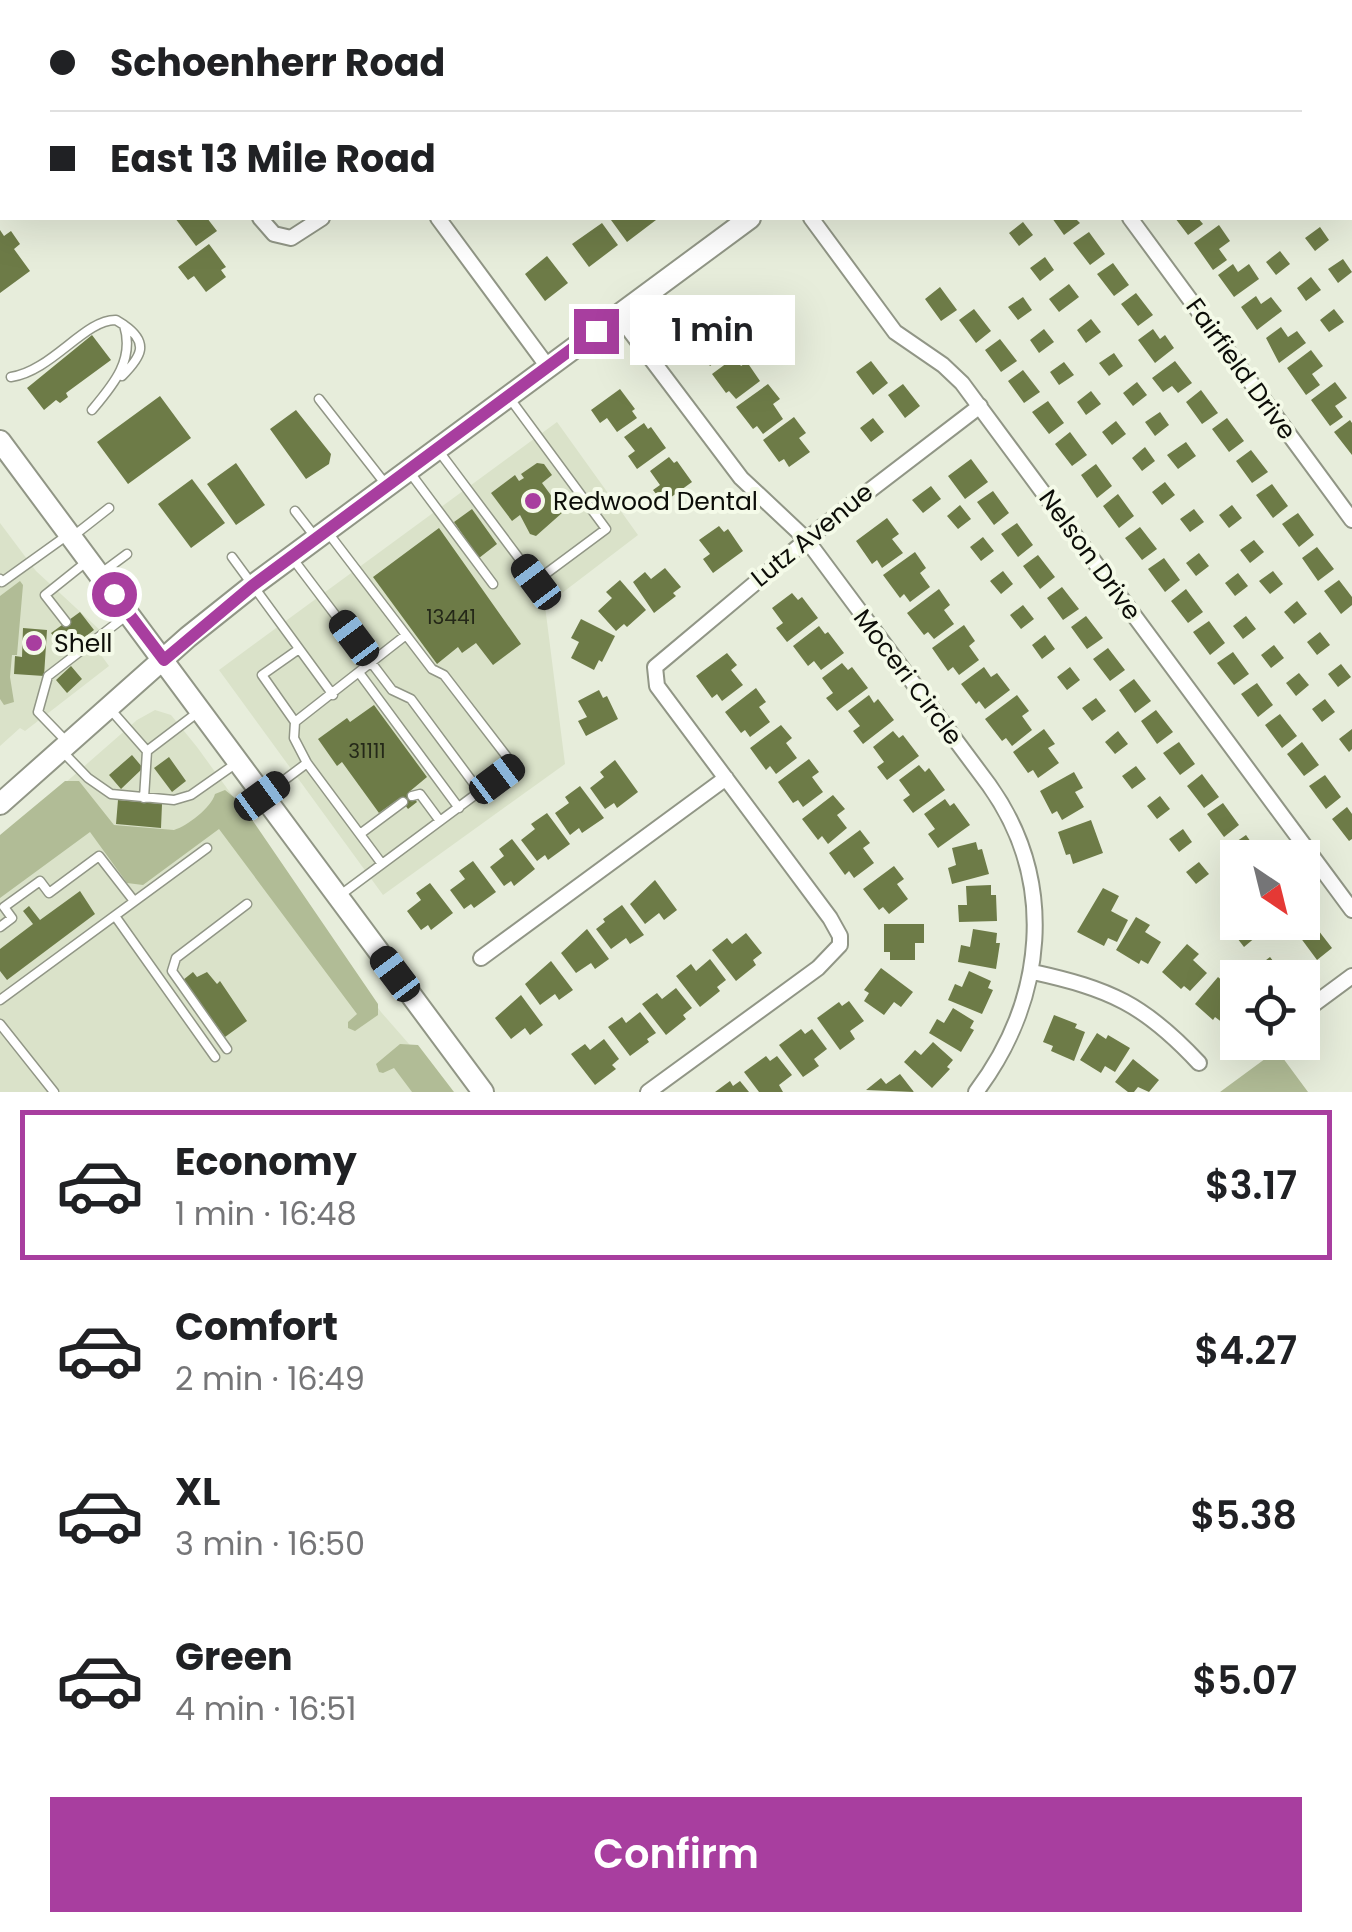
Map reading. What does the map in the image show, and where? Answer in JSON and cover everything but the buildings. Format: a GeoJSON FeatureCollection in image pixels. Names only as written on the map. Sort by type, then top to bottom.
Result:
{"type":"FeatureCollection","features":[{"type":"Feature","properties":{"kind":"main road"},"geometry":{"type":"LineString","coordinates":[[0,804],[252,586],[747,220]]}},
{"type":"Feature","properties":{"kind":"main road"},"geometry":{"type":"LineString","coordinates":[[0,441],[483,1092]]}},
{"type":"Feature","properties":{"kind":"street"},"geometry":{"type":"LineString","coordinates":[[262,220],[274,234],[291,238],[319,220]]}},
{"type":"Feature","properties":{"kind":"street"},"geometry":{"type":"LineString","coordinates":[[439,220],[548,367]]}},
{"type":"Feature","properties":{"kind":"street","name":"Nelson Drive"},"geometry":{"type":"LineString","coordinates":[[812,220],[895,332],[954,375],[980,406],[1352,910]]}},
{"type":"Feature","properties":{"kind":"street","name":"Fairfield Drive"},"geometry":{"type":"LineString","coordinates":[[1131,220],[1352,520]]}},
{"type":"Feature","properties":{"kind":"street","name":"Moceri Circle"},"geometry":{"type":"LineString","coordinates":[[618,315],[741,478],[806,539],[1005,810],[1029,877],[1035,937],[1032,972],[1024,1006],[1007,1044],[976,1092]]}},
{"type":"Feature","properties":{"kind":"street","name":"Lutz Avenue"},"geometry":{"type":"LineString","coordinates":[[726,778],[656,686],[653,674],[660,660],[806,539],[980,406]]}},
{"type":"Feature","properties":{"kind":"street"},"geometry":{"type":"LineString","coordinates":[[481,958],[726,778],[836,926],[840,945],[818,968],[648,1092]]}},
{"type":"Feature","properties":{"kind":"street"},"geometry":{"type":"LineString","coordinates":[[1032,972],[1088,984],[1114,995],[1157,1022],[1199,1064]]}},
{"type":"Feature","properties":{"kind":"street"},"geometry":{"type":"LineString","coordinates":[[1320,1000],[1352,976]]}},
{"type":"Feature","properties":{"kind":"lane"},"geometry":{"type":"LineString","coordinates":[[11,378],[31,374],[103,321],[116,320],[136,335],[142,349],[140,357],[92,410]]}},
{"type":"Feature","properties":{"kind":"lane"},"geometry":{"type":"LineString","coordinates":[[118,379],[127,349],[124,325]]}},
{"type":"Feature","properties":{"kind":"lane"},"geometry":{"type":"LineString","coordinates":[[437,449],[536,582],[606,530],[508,396]]}},
{"type":"Feature","properties":{"kind":"lane"},"geometry":{"type":"LineString","coordinates":[[319,399],[387,486]]}},
{"type":"Feature","properties":{"kind":"lane"},"geometry":{"type":"LineString","coordinates":[[408,470],[494,584]]}},
{"type":"Feature","properties":{"kind":"lane"},"geometry":{"type":"LineString","coordinates":[[0,581],[109,508]]}},
{"type":"Feature","properties":{"kind":"lane"},"geometry":{"type":"LineString","coordinates":[[295,510],[321,534],[432,669],[444,675],[514,766],[337,897]]}},
{"type":"Feature","properties":{"kind":"lane"},"geometry":{"type":"LineString","coordinates":[[66,622],[45,595],[94,567],[127,554]]}},
{"type":"Feature","properties":{"kind":"lane"},"geometry":{"type":"LineString","coordinates":[[292,556],[392,690],[411,700],[480,792]]}},
{"type":"Feature","properties":{"kind":"lane"},"geometry":{"type":"LineString","coordinates":[[232,557],[333,694]]}},
{"type":"Feature","properties":{"kind":"lane"},"geometry":{"type":"LineString","coordinates":[[129,614],[83,643],[48,676],[38,712],[102,790],[111,794],[182,799],[238,762]]}},
{"type":"Feature","properties":{"kind":"lane"},"geometry":{"type":"LineString","coordinates":[[295,722],[406,636]]}},
{"type":"Feature","properties":{"kind":"lane"},"geometry":{"type":"LineString","coordinates":[[299,649],[262,675],[295,722],[294,738],[307,763],[382,864]]}},
{"type":"Feature","properties":{"kind":"lane"},"geometry":{"type":"LineString","coordinates":[[360,674],[459,808]]}},
{"type":"Feature","properties":{"kind":"lane"},"geometry":{"type":"LineString","coordinates":[[110,709],[146,751],[144,798]]}},
{"type":"Feature","properties":{"kind":"lane"},"geometry":{"type":"LineString","coordinates":[[146,751],[200,710]]}},
{"type":"Feature","properties":{"kind":"lane"},"geometry":{"type":"LineString","coordinates":[[262,796],[307,763]]}},
{"type":"Feature","properties":{"kind":"lane"},"geometry":{"type":"LineString","coordinates":[[412,796],[420,794],[440,821]]}},
{"type":"Feature","properties":{"kind":"lane"},"geometry":{"type":"LineString","coordinates":[[360,834],[403,802]]}},
{"type":"Feature","properties":{"kind":"lane"},"geometry":{"type":"LineString","coordinates":[[0,1000],[207,848]]}},
{"type":"Feature","properties":{"kind":"lane"},"geometry":{"type":"LineString","coordinates":[[0,927],[12,918],[4,907],[40,880],[49,894],[99,856],[134,901]]}},
{"type":"Feature","properties":{"kind":"lane"},"geometry":{"type":"LineString","coordinates":[[226,1049],[172,970],[176,958],[248,904]]}},
{"type":"Feature","properties":{"kind":"lane"},"geometry":{"type":"LineString","coordinates":[[114,916],[215,1057]]}},
{"type":"Feature","properties":{"kind":"lane"},"geometry":{"type":"LineString","coordinates":[[0,1024],[54,1092]]}},
{"type":"Feature","properties":{"kind":"shaded area"},"geometry":{"type":"Polygon","coordinates":[[[557,422],[638,535],[545,606],[565,764],[383,895],[219,670],[557,422]]]}},
{"type":"Feature","properties":{"kind":"shaded area"},"geometry":{"type":"Polygon","coordinates":[[[0,523],[36,571],[115,644],[101,655],[109,666],[0,746],[0,523]]]}},
{"type":"Feature","properties":{"kind":"shaded area"},"geometry":{"type":"Polygon","coordinates":[[[20,581],[23,585],[17,655],[12,655],[10,677],[14,702],[4,705],[0,699],[0,596],[20,581]]]}},
{"type":"Feature","properties":{"kind":"shaded area"},"geometry":{"type":"Polygon","coordinates":[[[155,710],[171,715],[197,747],[268,855],[381,1012],[451,1092],[0,1092],[0,840],[137,720],[155,710]]]}},
{"type":"Feature","properties":{"kind":"shaded area"},"geometry":{"type":"Polygon","coordinates":[[[65,781],[79,781],[114,825],[174,830],[198,816],[215,794],[225,790],[240,802],[378,1004],[378,1015],[355,1031],[348,1028],[348,1022],[357,1014],[219,829],[143,885],[127,883],[90,832],[0,898],[0,835],[65,781]]]}},
{"type":"Feature","properties":{"kind":"shaded area"},"geometry":{"type":"Polygon","coordinates":[[[400,1044],[418,1045],[454,1092],[412,1092],[394,1068],[379,1072],[376,1064],[400,1044]]]}},
{"type":"Feature","properties":{"kind":"shaded area"},"geometry":{"type":"Polygon","coordinates":[[[1263,1060],[1284,1060],[1308,1092],[1220,1092],[1263,1060]]]}},
{"type":"Feature","properties":{"kind":"place","name":"Redwood Dental"},"geometry":{"type":"Point","coordinates":[533,501]}},
{"type":"Feature","properties":{"kind":"place","name":"Shell"},"geometry":{"type":"Point","coordinates":[34,643]}},
{"type":"Feature","properties":{"kind":"route"},"geometry":{"type":"LineString","coordinates":[[114,594],[164,660],[252,586],[596,331]]}}]}
